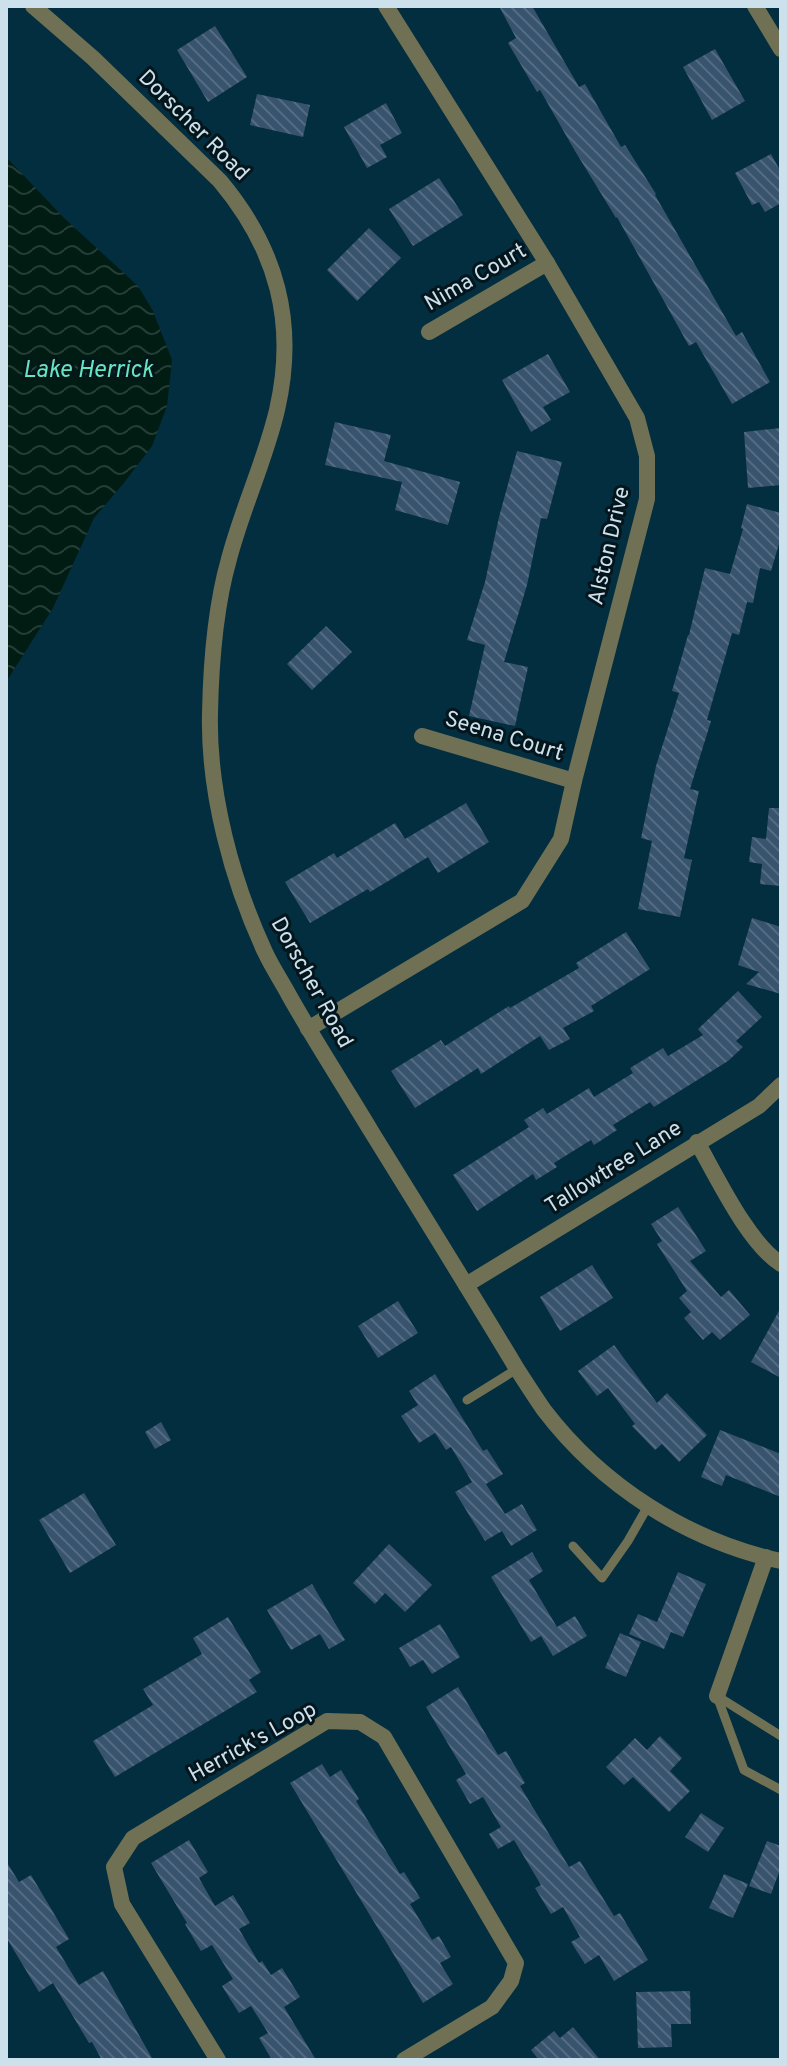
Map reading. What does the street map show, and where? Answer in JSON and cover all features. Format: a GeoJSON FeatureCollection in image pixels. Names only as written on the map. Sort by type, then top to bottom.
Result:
{"type":"FeatureCollection","features":[{"type":"Feature","properties":{"kind":"street","name":"Dorscher Road"},"geometry":{"type":"LineString","coordinates":[[33,6],[93,58],[220,181],[254,228],[270,261],[277,288],[285,330],[284,371],[277,412],[228,559],[213,652],[210,717],[219,812],[246,908],[266,954],[308,1029],[517,1369],[568,1439],[602,1471],[648,1506],[720,1543],[773,1559]]}},
{"type":"Feature","properties":{"kind":"street","name":"Alston Drive"},"geometry":{"type":"LineString","coordinates":[[308,1029],[522,901],[561,839],[647,499],[647,456],[637,418],[547,263],[386,6]]}},
{"type":"Feature","properties":{"kind":"street"},"geometry":{"type":"LineString","coordinates":[[755,6],[781,49]]}},
{"type":"Feature","properties":{"kind":"street","name":"Nima Court"},"geometry":{"type":"LineString","coordinates":[[429,332],[547,263]]}},
{"type":"Feature","properties":{"kind":"street","name":"Seena Court"},"geometry":{"type":"LineString","coordinates":[[422,736],[574,781]]}},
{"type":"Feature","properties":{"kind":"street","name":"Tallowtree Lane"},"geometry":{"type":"LineString","coordinates":[[466,1285],[759,1106],[781,1085]]}},
{"type":"Feature","properties":{"kind":"street"},"geometry":{"type":"LineString","coordinates":[[697,1142],[743,1221],[770,1257],[781,1264]]}},
{"type":"Feature","properties":{"kind":"street"},"geometry":{"type":"LineString","coordinates":[[717,1696],[773,1559]]}},
{"type":"Feature","properties":{"kind":"street","name":"Herrick's Loop"},"geometry":{"type":"LineString","coordinates":[[218,2060],[122,1904],[114,1867],[133,1838],[327,1721],[360,1722],[384,1737],[516,1963],[511,1981],[492,2007],[404,2060]]}},
{"type":"Feature","properties":{"kind":"lane"},"geometry":{"type":"LineString","coordinates":[[467,1400],[517,1369]]}},
{"type":"Feature","properties":{"kind":"lane"},"geometry":{"type":"LineString","coordinates":[[573,1546],[602,1578],[648,1506]]}},
{"type":"Feature","properties":{"kind":"lane"},"geometry":{"type":"LineString","coordinates":[[717,1696],[781,1736]]}},
{"type":"Feature","properties":{"kind":"lane"},"geometry":{"type":"LineString","coordinates":[[717,1696],[744,1770],[781,1790]]}},
{"type":"Feature","properties":{"kind":"water","name":"Lake Herrick"},"geometry":{"type":"Polygon","coordinates":[[[6,157],[64,218],[138,286],[153,311],[172,360],[167,406],[152,446],[94,518],[53,608],[6,682],[6,157]]]}},
{"type":"Feature","properties":{"kind":"building"},"geometry":{"type":"Polygon","coordinates":[[[499,6],[532,6],[579,87],[585,84],[621,147],[625,145],[736,336],[742,332],[770,382],[732,404],[696,342],[689,346],[617,217],[508,43],[516,38],[499,6]]]}},
{"type":"Feature","properties":{"kind":"building"},"geometry":{"type":"Polygon","coordinates":[[[215,26],[247,77],[208,102],[177,50],[215,26]]]}},
{"type":"Feature","properties":{"kind":"building"},"geometry":{"type":"Polygon","coordinates":[[[715,49],[745,101],[712,120],[683,67],[715,49]]]}},
{"type":"Feature","properties":{"kind":"building"},"geometry":{"type":"Polygon","coordinates":[[[257,94],[310,105],[303,137],[250,125],[257,94]]]}},
{"type":"Feature","properties":{"kind":"building"},"geometry":{"type":"Polygon","coordinates":[[[386,103],[402,133],[380,145],[387,157],[367,168],[344,127],[386,103]]]}},
{"type":"Feature","properties":{"kind":"building"},"geometry":{"type":"Polygon","coordinates":[[[771,154],[781,172],[781,203],[765,212],[759,202],[752,205],[735,173],[771,154]]]}},
{"type":"Feature","properties":{"kind":"building"},"geometry":{"type":"Polygon","coordinates":[[[439,178],[463,215],[413,246],[389,209],[439,178]]]}},
{"type":"Feature","properties":{"kind":"building"},"geometry":{"type":"Polygon","coordinates":[[[369,228],[401,258],[357,301],[327,270],[369,228]]]}},
{"type":"Feature","properties":{"kind":"building"},"geometry":{"type":"Polygon","coordinates":[[[548,354],[570,392],[543,407],[551,420],[531,432],[502,380],[548,354]]]}},
{"type":"Feature","properties":{"kind":"building"},"geometry":{"type":"Polygon","coordinates":[[[335,422],[391,435],[384,461],[460,482],[448,525],[395,510],[402,482],[325,465],[335,422]]]}},
{"type":"Feature","properties":{"kind":"building"},"geometry":{"type":"Polygon","coordinates":[[[781,428],[781,485],[748,488],[744,432],[781,428]]]}},
{"type":"Feature","properties":{"kind":"building"},"geometry":{"type":"Polygon","coordinates":[[[517,451],[562,462],[547,519],[541,518],[527,585],[504,662],[528,667],[515,726],[469,716],[485,645],[467,640],[485,582],[517,451]]]}},
{"type":"Feature","properties":{"kind":"building"},"geometry":{"type":"Polygon","coordinates":[[[747,504],[781,513],[781,537],[771,571],[760,568],[753,603],[747,602],[739,635],[732,633],[707,720],[711,721],[690,789],[699,791],[684,858],[692,860],[680,917],[638,909],[652,841],[641,838],[656,766],[679,693],[672,691],[705,568],[730,574],[747,504]]]}},
{"type":"Feature","properties":{"kind":"building"},"geometry":{"type":"Polygon","coordinates":[[[326,626],[352,652],[312,690],[287,664],[326,626]]]}},
{"type":"Feature","properties":{"kind":"building"},"geometry":{"type":"Polygon","coordinates":[[[466,803],[489,842],[438,873],[428,857],[310,923],[285,882],[334,853],[337,858],[395,823],[405,839],[466,803]]]}},
{"type":"Feature","properties":{"kind":"building"},"geometry":{"type":"Polygon","coordinates":[[[769,808],[781,808],[781,886],[760,884],[762,864],[749,862],[752,837],[766,839],[769,808]]]}},
{"type":"Feature","properties":{"kind":"building"},"geometry":{"type":"Polygon","coordinates":[[[752,918],[781,927],[781,994],[746,984],[759,972],[738,965],[752,918]]]}},
{"type":"Feature","properties":{"kind":"building"},"geometry":{"type":"Polygon","coordinates":[[[626,932],[650,969],[591,1006],[594,1011],[563,1028],[570,1039],[549,1050],[540,1036],[481,1074],[478,1068],[415,1108],[391,1071],[441,1040],[445,1046],[579,968],[576,963],[626,932]]]}},
{"type":"Feature","properties":{"kind":"building"},"geometry":{"type":"Polygon","coordinates":[[[738,991],[762,1017],[736,1041],[743,1047],[728,1061],[654,1107],[650,1102],[613,1125],[617,1130],[594,1145],[591,1140],[554,1163],[557,1167],[536,1180],[533,1174],[477,1211],[453,1175],[529,1127],[524,1120],[543,1108],[547,1114],[589,1088],[594,1097],[633,1073],[630,1068],[663,1048],[668,1056],[703,1035],[698,1029],[738,991]]]}},
{"type":"Feature","properties":{"kind":"building"},"geometry":{"type":"Polygon","coordinates":[[[678,1207],[706,1251],[690,1261],[721,1297],[729,1290],[750,1315],[720,1340],[712,1332],[703,1340],[684,1318],[691,1312],[679,1298],[687,1291],[657,1244],[662,1241],[651,1224],[678,1207]]]}},
{"type":"Feature","properties":{"kind":"building"},"geometry":{"type":"Polygon","coordinates":[[[592,1265],[613,1298],[560,1331],[540,1297],[592,1265]]]}},
{"type":"Feature","properties":{"kind":"building"},"geometry":{"type":"Polygon","coordinates":[[[398,1301],[418,1333],[378,1358],[358,1326],[398,1301]]]}},
{"type":"Feature","properties":{"kind":"building"},"geometry":{"type":"Polygon","coordinates":[[[781,1307],[781,1378],[751,1362],[781,1307]]]}},
{"type":"Feature","properties":{"kind":"building"},"geometry":{"type":"Polygon","coordinates":[[[614,1345],[657,1403],[667,1393],[707,1435],[679,1462],[662,1444],[655,1450],[632,1426],[635,1424],[608,1388],[597,1396],[578,1371],[614,1345]]]}},
{"type":"Feature","properties":{"kind":"building"},"geometry":{"type":"Polygon","coordinates":[[[435,1374],[483,1451],[487,1449],[503,1474],[486,1484],[505,1514],[522,1504],[537,1530],[511,1546],[502,1531],[485,1541],[455,1492],[472,1482],[451,1447],[446,1450],[435,1433],[419,1443],[401,1416],[418,1405],[409,1391],[435,1374]]]}},
{"type":"Feature","properties":{"kind":"building"},"geometry":{"type":"Polygon","coordinates":[[[161,1422],[171,1440],[155,1449],[145,1432],[161,1422]]]}},
{"type":"Feature","properties":{"kind":"building"},"geometry":{"type":"Polygon","coordinates":[[[720,1430],[781,1454],[781,1497],[726,1475],[722,1486],[701,1477],[720,1430]]]}},
{"type":"Feature","properties":{"kind":"building"},"geometry":{"type":"Polygon","coordinates":[[[84,1493],[116,1545],[70,1573],[39,1520],[84,1493]]]}},
{"type":"Feature","properties":{"kind":"building"},"geometry":{"type":"Polygon","coordinates":[[[389,1544],[432,1585],[405,1612],[385,1593],[375,1604],[353,1583],[389,1544]]]}},
{"type":"Feature","properties":{"kind":"building"},"geometry":{"type":"Polygon","coordinates":[[[532,1552],[543,1571],[529,1580],[557,1627],[575,1616],[587,1636],[553,1656],[541,1636],[531,1642],[491,1577],[532,1552]]]}},
{"type":"Feature","properties":{"kind":"building"},"geometry":{"type":"Polygon","coordinates":[[[678,1572],[706,1584],[683,1637],[671,1632],[664,1649],[629,1634],[638,1614],[657,1622],[678,1572]]]}},
{"type":"Feature","properties":{"kind":"building"},"geometry":{"type":"Polygon","coordinates":[[[312,1584],[345,1640],[329,1649],[320,1634],[291,1650],[267,1610],[312,1584]]]}},
{"type":"Feature","properties":{"kind":"building"},"geometry":{"type":"Polygon","coordinates":[[[228,1617],[261,1672],[249,1680],[257,1692],[115,1777],[93,1741],[153,1705],[143,1689],[202,1654],[193,1638],[228,1617]]]}},
{"type":"Feature","properties":{"kind":"building"},"geometry":{"type":"Polygon","coordinates":[[[440,1624],[460,1657],[432,1674],[423,1660],[410,1667],[399,1648],[440,1624]]]}},
{"type":"Feature","properties":{"kind":"building"},"geometry":{"type":"Polygon","coordinates":[[[620,1633],[641,1642],[626,1677],[605,1668],[620,1633]]]}},
{"type":"Feature","properties":{"kind":"building"},"geometry":{"type":"Polygon","coordinates":[[[458,1687],[498,1755],[506,1751],[525,1783],[520,1786],[569,1867],[580,1861],[614,1916],[620,1913],[648,1960],[614,1981],[599,1955],[585,1964],[571,1942],[580,1937],[563,1907],[551,1914],[535,1888],[541,1885],[514,1840],[498,1849],[489,1834],[501,1827],[483,1797],[470,1804],[456,1780],[466,1774],[426,1707],[458,1687]]]}},
{"type":"Feature","properties":{"kind":"building"},"geometry":{"type":"Polygon","coordinates":[[[660,1736],[682,1758],[670,1771],[690,1791],[669,1812],[633,1777],[624,1785],[606,1767],[635,1738],[647,1750],[660,1736]]]}},
{"type":"Feature","properties":{"kind":"building"},"geometry":{"type":"Polygon","coordinates":[[[322,1764],[330,1777],[341,1770],[400,1874],[404,1872],[420,1898],[410,1904],[432,1940],[439,1936],[451,1957],[440,1963],[453,1984],[423,2003],[290,1783],[322,1764]]]}},
{"type":"Feature","properties":{"kind":"building"},"geometry":{"type":"Polygon","coordinates":[[[701,1813],[724,1828],[708,1852],[685,1837],[701,1813]]]}},
{"type":"Feature","properties":{"kind":"building"},"geometry":{"type":"Polygon","coordinates":[[[189,1840],[208,1872],[199,1878],[215,1906],[233,1895],[250,1923],[239,1929],[259,1963],[262,1961],[271,1975],[282,1968],[300,1997],[284,2007],[316,2060],[272,2060],[259,2038],[268,2033],[251,2006],[239,2013],[222,1986],[233,1979],[212,1945],[201,1951],[185,1924],[151,1863],[189,1840]]]}},
{"type":"Feature","properties":{"kind":"building"},"geometry":{"type":"Polygon","coordinates":[[[767,1841],[781,1846],[781,1867],[771,1894],[749,1886],[767,1841]]]}},
{"type":"Feature","properties":{"kind":"building"},"geometry":{"type":"Polygon","coordinates":[[[6,1861],[19,1882],[31,1875],[69,1939],[56,1947],[79,1985],[103,1971],[153,2060],[102,2060],[53,1983],[39,1992],[6,1937],[6,1861]]]}},
{"type":"Feature","properties":{"kind":"building"},"geometry":{"type":"Polygon","coordinates":[[[724,1874],[748,1884],[733,1918],[709,1908],[724,1874]]]}},
{"type":"Feature","properties":{"kind":"building"},"geometry":{"type":"Polygon","coordinates":[[[690,1991],[691,2024],[671,2024],[672,2047],[638,2048],[636,1992],[690,1991]]]}},
{"type":"Feature","properties":{"kind":"building"},"geometry":{"type":"Polygon","coordinates":[[[573,2027],[600,2060],[539,2060],[531,2050],[554,2031],[560,2038],[573,2027]]]}}]}
